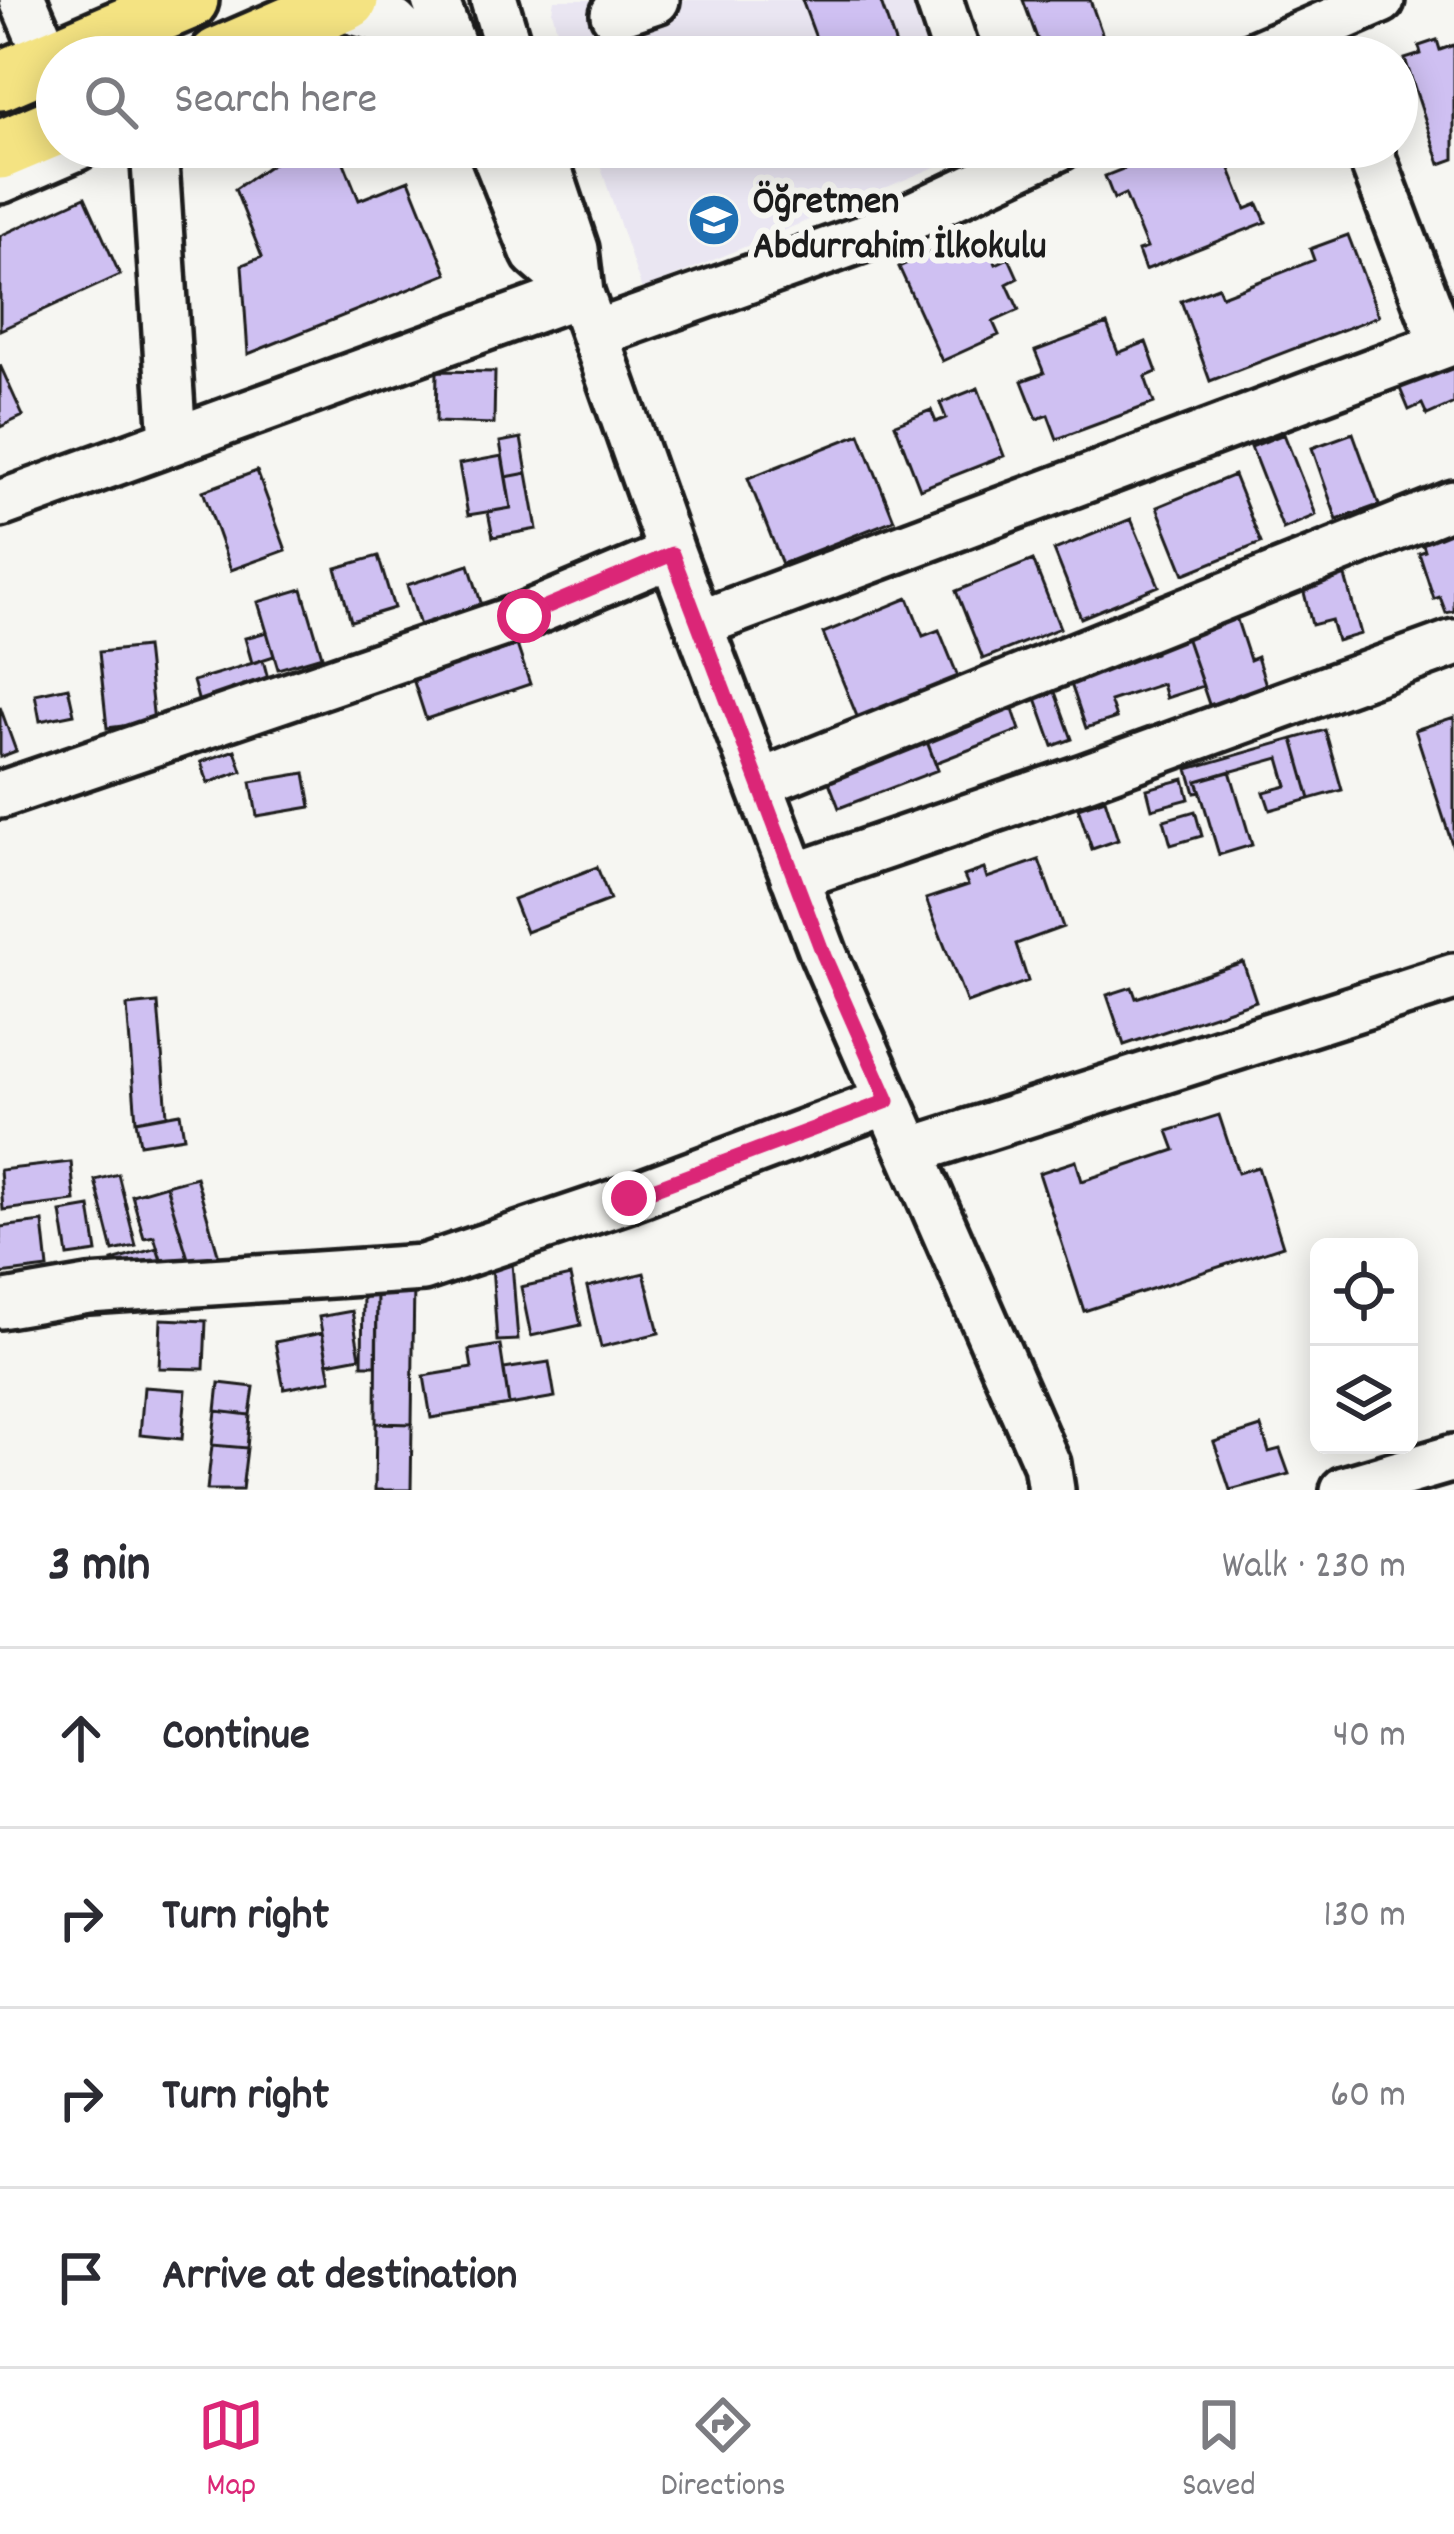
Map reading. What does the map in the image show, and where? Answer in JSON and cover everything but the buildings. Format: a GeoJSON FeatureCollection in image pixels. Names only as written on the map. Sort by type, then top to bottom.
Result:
{"type":"FeatureCollection","features":[{"type":"Feature","properties":{"kind":"main road"},"geometry":{"type":"LineString","coordinates":[[271,36],[342,3]]}},
{"type":"Feature","properties":{"kind":"main road"},"geometry":{"type":"LineString","coordinates":[[96,36],[162,5]]}},
{"type":"Feature","properties":{"kind":"main road"},"geometry":{"type":"LineString","coordinates":[[0,150],[36,135]]}},
{"type":"Feature","properties":{"kind":"street"},"geometry":{"type":"LineString","coordinates":[[22,0],[24,70]]}},
{"type":"Feature","properties":{"kind":"street"},"geometry":{"type":"LineString","coordinates":[[435,0],[449,36]]}},
{"type":"Feature","properties":{"kind":"street"},"geometry":{"type":"LineString","coordinates":[[494,0],[504,36]]}},
{"type":"Feature","properties":{"kind":"street"},"geometry":{"type":"LineString","coordinates":[[512,36],[515,0]]}},
{"type":"Feature","properties":{"kind":"street"},"geometry":{"type":"LineString","coordinates":[[938,0],[951,36]]}},
{"type":"Feature","properties":{"kind":"street"},"geometry":{"type":"LineString","coordinates":[[1333,36],[1381,0]]}},
{"type":"Feature","properties":{"kind":"street"},"geometry":{"type":"LineString","coordinates":[[342,3],[394,23],[407,36]]}},
{"type":"Feature","properties":{"kind":"street"},"geometry":{"type":"LineString","coordinates":[[0,180],[36,164]]}},
{"type":"Feature","properties":{"kind":"street"},"geometry":{"type":"LineString","coordinates":[[155,168],[173,441]]}},
{"type":"Feature","properties":{"kind":"street"},"geometry":{"type":"LineString","coordinates":[[499,168],[535,254],[588,314]]}},
{"type":"Feature","properties":{"kind":"street"},"geometry":{"type":"LineString","coordinates":[[548,168],[575,249],[588,314],[672,554],[824,956],[1047,1464],[1051,1490]]}},
{"type":"Feature","properties":{"kind":"street"},"geometry":{"type":"LineString","coordinates":[[0,504],[173,441],[588,314],[862,239],[982,168]]}},
{"type":"Feature","properties":{"kind":"street"},"geometry":{"type":"LineString","coordinates":[[699,624],[1448,344],[1377,168]]}},
{"type":"Feature","properties":{"kind":"street"},"geometry":{"type":"LineString","coordinates":[[760,783],[1454,503]]}},
{"type":"Feature","properties":{"kind":"street"},"geometry":{"type":"LineString","coordinates":[[0,796],[524,616],[672,554]]}},
{"type":"Feature","properties":{"kind":"street"},"geometry":{"type":"LineString","coordinates":[[794,877],[1454,644]]}},
{"type":"Feature","properties":{"kind":"street"},"geometry":{"type":"LineString","coordinates":[[911,1151],[1454,977]]}},
{"type":"Feature","properties":{"kind":"street"},"geometry":{"type":"LineString","coordinates":[[0,1305],[88,1290],[423,1268],[629,1198],[888,1101]]}},
{"type":"Feature","properties":{"kind":"street"},"geometry":{"type":"LineString","coordinates":[[1344,1490],[1454,1458]]}},
{"type":"Feature","properties":{"kind":"shaded area"},"geometry":{"type":"Polygon","coordinates":[[[554,0],[928,0],[940,36],[559,36],[554,0]]]}},
{"type":"Feature","properties":{"kind":"shaded area","name":"Öğretmen Abdurrahim İlkokulu"},"geometry":{"type":"Polygon","coordinates":[[[601,168],[933,168],[642,290],[601,168]]]}},
{"type":"Feature","properties":{"kind":"place","name":"Öğretmen Abdurrahim İlkokulu"},"geometry":{"type":"Point","coordinates":[714,220]}},
{"type":"Feature","properties":{"kind":"route"},"geometry":{"type":"LineString","coordinates":[[524,616],[672,554],[824,956],[888,1101],[629,1198]]}}]}
